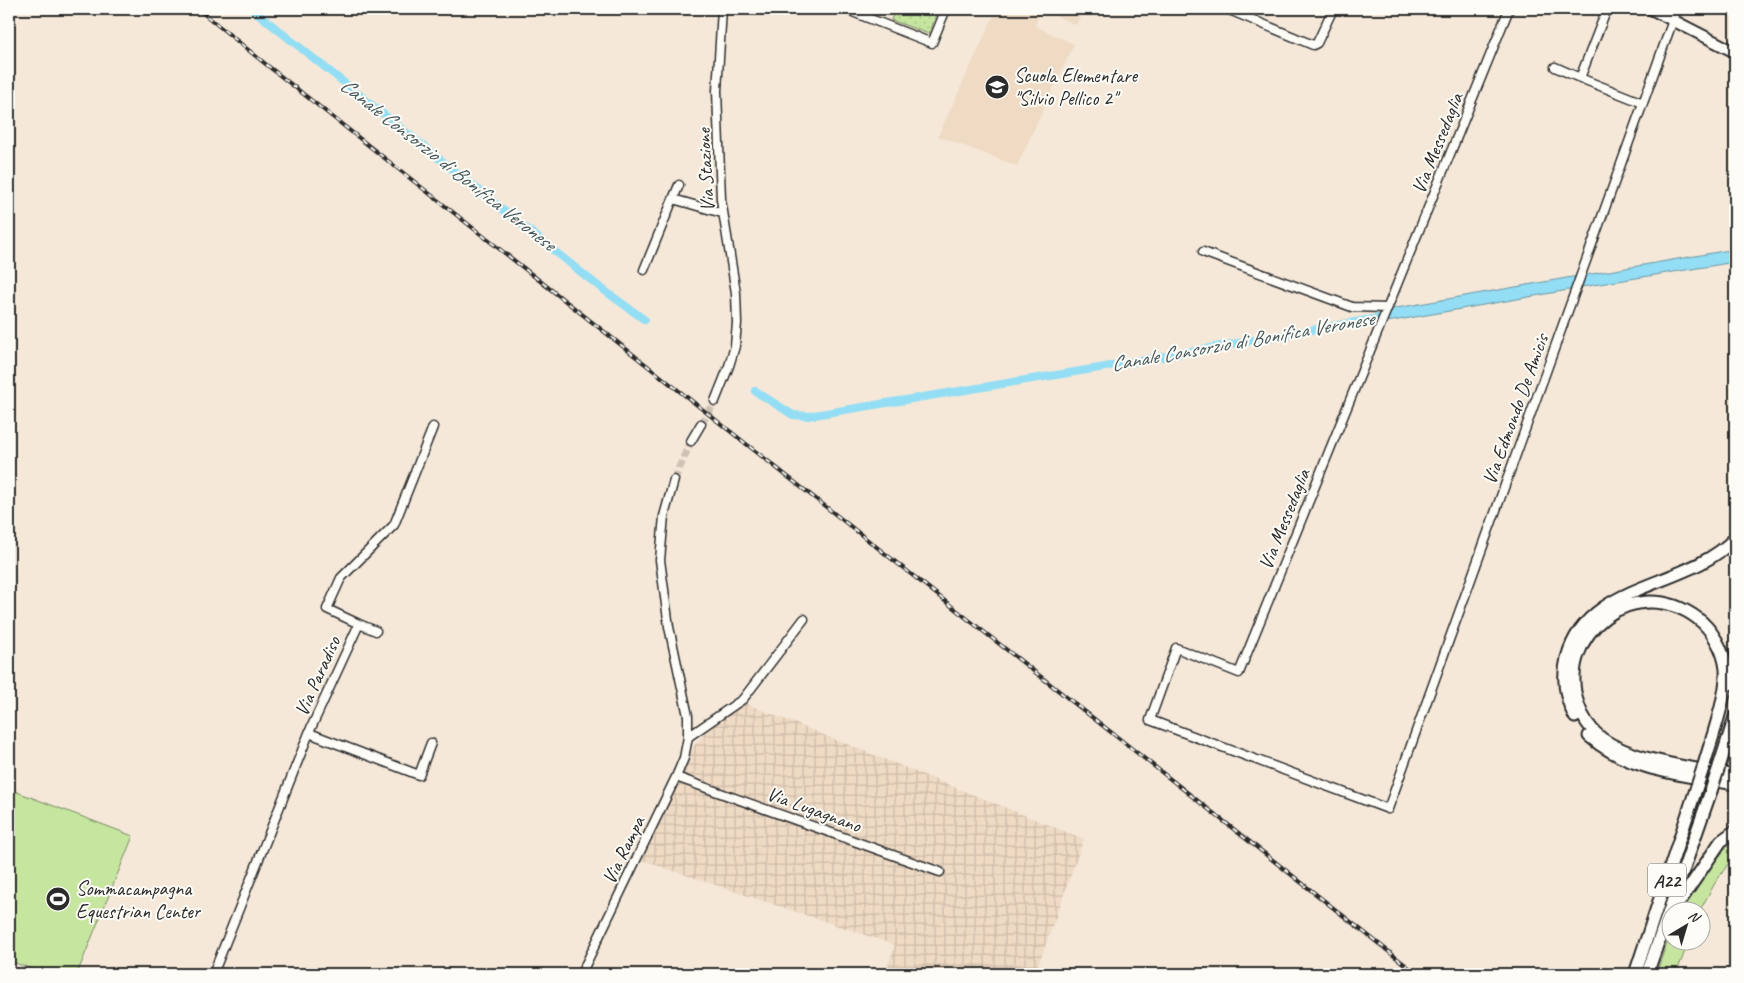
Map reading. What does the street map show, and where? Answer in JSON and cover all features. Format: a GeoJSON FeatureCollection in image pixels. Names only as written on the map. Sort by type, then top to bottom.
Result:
{"type":"FeatureCollection","features":[{"type":"Feature","properties":{"kind":"highway"},"geometry":{"type":"LineString","coordinates":[[1735,538],[1711,558],[1624,595],[1586,621],[1570,645],[1564,672],[1566,696],[1573,714],[1586,734],[1600,746],[1616,756],[1634,763],[1735,784]]}},
{"type":"Feature","properties":{"kind":"highway"},"geometry":{"type":"LineString","coordinates":[[1704,765],[1726,685],[1726,668],[1722,653],[1713,635],[1703,622],[1680,607],[1656,601],[1641,601],[1627,605],[1594,626],[1581,644],[1573,669],[1574,693],[1580,712],[1590,727],[1601,737],[1632,753],[1664,762],[1735,776]]}},
{"type":"Feature","properties":{"kind":"highway","name":"A22"},"geometry":{"type":"LineString","coordinates":[[1635,974],[1704,765],[1735,664]]}},
{"type":"Feature","properties":{"kind":"highway","name":"A22"},"geometry":{"type":"LineString","coordinates":[[1673,900],[1735,717]]}},
{"type":"Feature","properties":{"kind":"highway"},"geometry":{"type":"LineString","coordinates":[[1681,900],[1721,841],[1735,831]]}},
{"type":"Feature","properties":{"kind":"highway","name":"A22"},"geometry":{"type":"LineString","coordinates":[[1647,974],[1662,931]]}},
{"type":"Feature","properties":{"kind":"main road"},"geometry":{"type":"LineString","coordinates":[[1652,9],[1735,52]]}},
{"type":"Feature","properties":{"kind":"street"},"geometry":{"type":"LineString","coordinates":[[845,9],[932,42],[946,9]]}},
{"type":"Feature","properties":{"kind":"street"},"geometry":{"type":"LineString","coordinates":[[1227,9],[1314,45],[1323,32],[1333,9]]}},
{"type":"Feature","properties":{"kind":"street","name":"Via Messedaglia"},"geometry":{"type":"LineString","coordinates":[[1388,809],[1150,720],[1176,648],[1239,672],[1509,9]]}},
{"type":"Feature","properties":{"kind":"street"},"geometry":{"type":"LineString","coordinates":[[1580,78],[1607,9]]}},
{"type":"Feature","properties":{"kind":"street","name":"Via Edmondo De Amicis"},"geometry":{"type":"LineString","coordinates":[[1388,809],[1677,9]]}},
{"type":"Feature","properties":{"kind":"street","name":"Via Stazione"},"geometry":{"type":"LineString","coordinates":[[714,401],[729,366],[737,323],[736,293],[722,213],[718,91],[721,11]]}},
{"type":"Feature","properties":{"kind":"street"},"geometry":{"type":"LineString","coordinates":[[1555,67],[1643,103]]}},
{"type":"Feature","properties":{"kind":"street"},"geometry":{"type":"LineString","coordinates":[[644,270],[679,185]]}},
{"type":"Feature","properties":{"kind":"street"},"geometry":{"type":"LineString","coordinates":[[673,199],[722,213]]}},
{"type":"Feature","properties":{"kind":"street"},"geometry":{"type":"LineString","coordinates":[[1203,252],[1352,307],[1387,308]]}},
{"type":"Feature","properties":{"kind":"street"},"geometry":{"type":"LineString","coordinates":[[691,442],[701,424]]}},
{"type":"Feature","properties":{"kind":"street","name":"Via Paradiso"},"geometry":{"type":"LineString","coordinates":[[213,974],[309,733],[359,624],[327,609],[341,578],[394,525],[433,427]]}},
{"type":"Feature","properties":{"kind":"street","name":"Via Rampa"},"geometry":{"type":"LineString","coordinates":[[582,974],[676,777],[684,758],[688,737],[688,716],[669,626],[660,560],[664,516],[674,480]]}},
{"type":"Feature","properties":{"kind":"street"},"geometry":{"type":"LineString","coordinates":[[688,737],[743,699],[804,620]]}},
{"type":"Feature","properties":{"kind":"street"},"geometry":{"type":"LineString","coordinates":[[359,624],[376,631]]}},
{"type":"Feature","properties":{"kind":"street"},"geometry":{"type":"LineString","coordinates":[[309,733],[419,775],[431,743]]}},
{"type":"Feature","properties":{"kind":"street","name":"Via Lugagnano"},"geometry":{"type":"LineString","coordinates":[[676,777],[940,872]]}},
{"type":"Feature","properties":{"kind":"street"},"geometry":{"type":"LineString","coordinates":[[9,972],[15,974]]}},
{"type":"Feature","properties":{"kind":"shaded area","name":"Scuola Elementare \"Silvio Pellico 2\""},"geometry":{"type":"Polygon","coordinates":[[[997,9],[1041,9],[1035,26],[1074,44],[1017,166],[938,136],[997,9]]]}},
{"type":"Feature","properties":{"kind":"shaded area"},"geometry":{"type":"Polygon","coordinates":[[[1041,9],[1084,9],[1076,25],[1041,9]]]}},
{"type":"Feature","properties":{"kind":"shaded area"},"geometry":{"type":"Polygon","coordinates":[[[744,703],[1084,839],[1035,974],[885,974],[895,945],[641,860],[694,746],[707,730],[744,703]]]}},
{"type":"Feature","properties":{"kind":"green space"},"geometry":{"type":"Polygon","coordinates":[[[895,9],[938,9],[929,34],[891,20],[895,9]]]}},
{"type":"Feature","properties":{"kind":"green space","name":"Sommacampagna Equestrian Center"},"geometry":{"type":"Polygon","coordinates":[[[9,789],[133,836],[77,974],[47,974],[9,961],[9,789]]]}},
{"type":"Feature","properties":{"kind":"green space"},"geometry":{"type":"Polygon","coordinates":[[[1735,838],[1735,854],[1706,900],[1685,900],[1690,891],[1735,838]]]}},
{"type":"Feature","properties":{"kind":"green space"},"geometry":{"type":"Polygon","coordinates":[[[1664,950],[1685,950],[1676,974],[1656,974],[1664,950]]]}},
{"type":"Feature","properties":{"kind":"water"},"geometry":{"type":"Polygon","coordinates":[[[1735,249],[1735,262],[1581,287],[1586,275],[1735,249]]]}},
{"type":"Feature","properties":{"kind":"water"},"geometry":{"type":"Polygon","coordinates":[[[1578,276],[1574,289],[1387,322],[1391,309],[1578,276]]]}},
{"type":"Feature","properties":{"kind":"waterway","name":"Canale Consorzio di Bonifica Veronese"},"geometry":{"type":"LineString","coordinates":[[252,9],[597,285],[645,320]]}},
{"type":"Feature","properties":{"kind":"waterway","name":"Canale Consorzio di Bonifica Veronese"},"geometry":{"type":"LineString","coordinates":[[755,391],[793,415],[808,416],[1105,367],[1389,316]]}},
{"type":"Feature","properties":{"kind":"tunnel"},"geometry":{"type":"LineString","coordinates":[[701,424],[715,401]]}},
{"type":"Feature","properties":{"kind":"tunnel"},"geometry":{"type":"LineString","coordinates":[[674,480],[691,441]]}},
{"type":"Feature","properties":{"kind":"railway"},"geometry":{"type":"LineString","coordinates":[[198,9],[1417,974]]}},
{"type":"Feature","properties":{"kind":"place","name":"Scuola Elementare \"Silvio Pellico 2\""},"geometry":{"type":"Point","coordinates":[997,87]}},
{"type":"Feature","properties":{"kind":"place","name":"Sommacampagna Equestrian Center"},"geometry":{"type":"Point","coordinates":[58,899]}}]}
